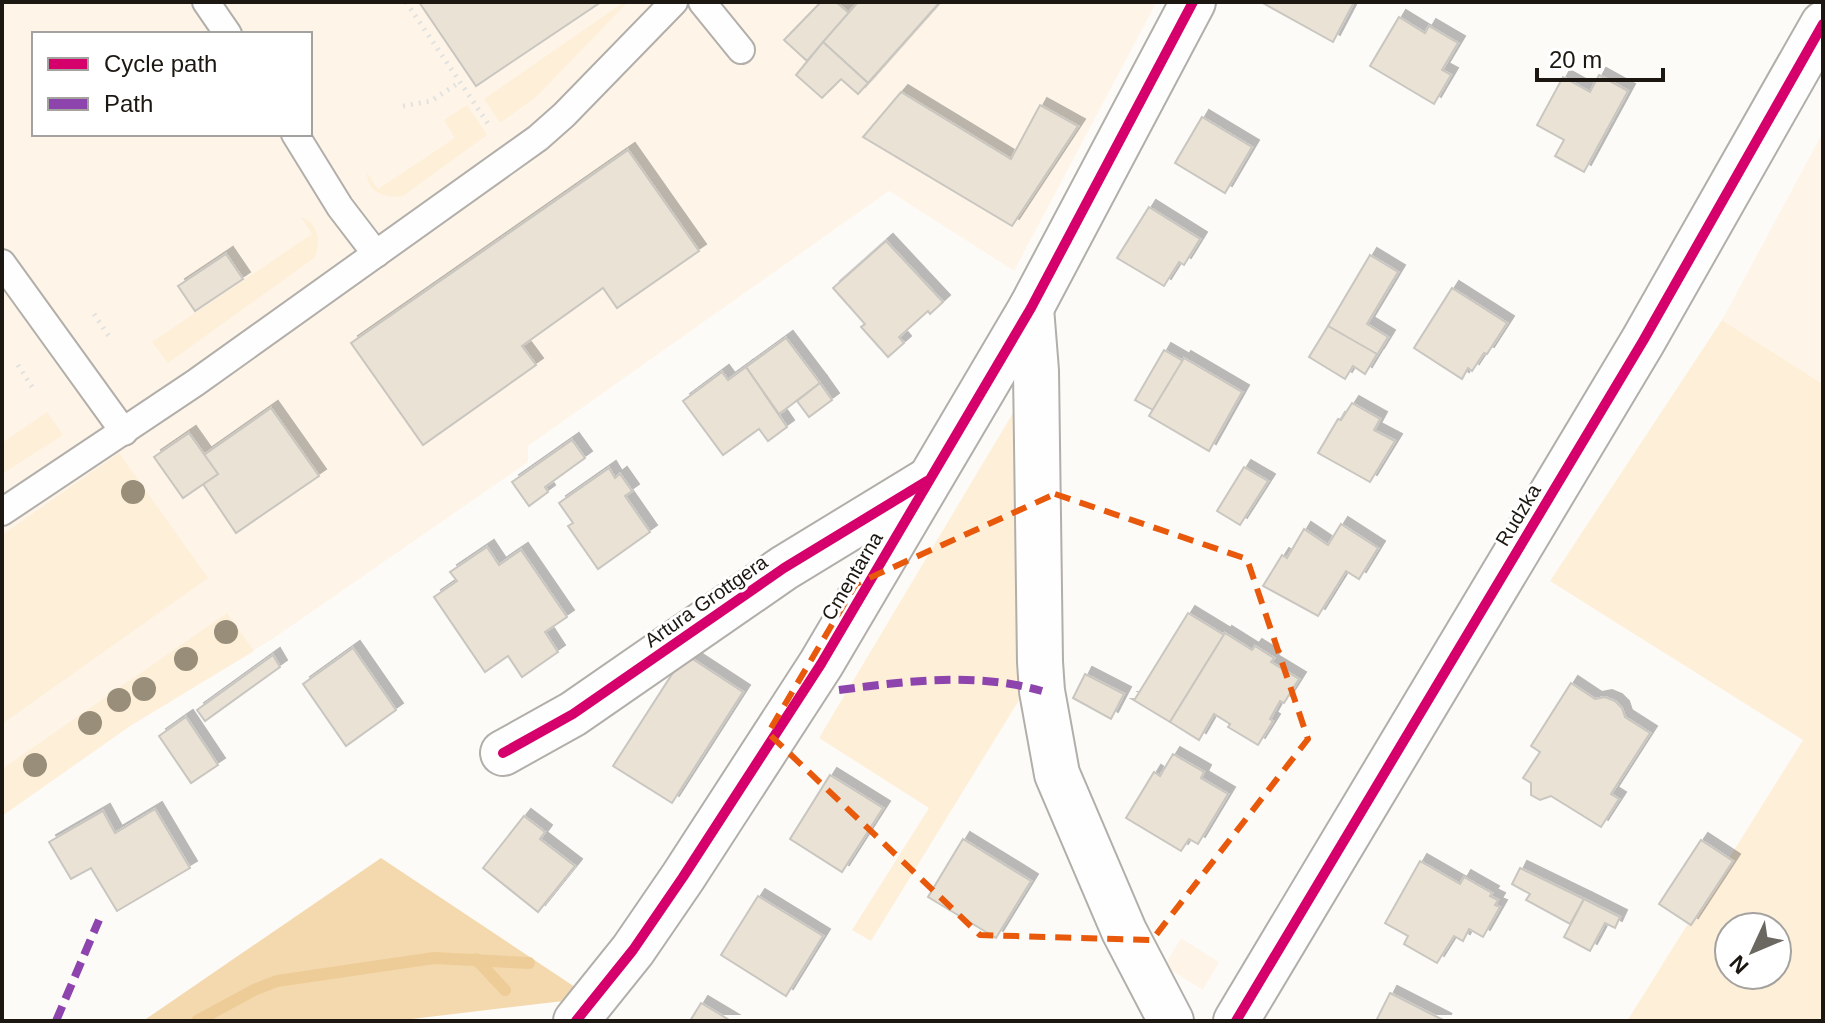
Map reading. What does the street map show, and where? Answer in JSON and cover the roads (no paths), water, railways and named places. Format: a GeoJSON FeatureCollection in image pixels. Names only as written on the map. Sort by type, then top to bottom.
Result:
{"type":"FeatureCollection","features":[{"type":"Feature","properties":{"kind":"street","name":"Cmentarna"},"geometry":{"type":"LineString","coordinates":[[576,1021],[633,950],[821,664],[1031,308],[1193,2]]}},
{"type":"Feature","properties":{"kind":"street","name":"Rudzka"},"geometry":{"type":"LineString","coordinates":[[1236,1021],[1643,341],[1812,70],[1823,24]]}},
{"type":"Feature","properties":{"kind":"street"},"geometry":{"type":"LineString","coordinates":[[1031,308],[1036,371],[1040,662],[1057,774],[1124,931],[1171,1021]]}},
{"type":"Feature","properties":{"kind":"street","name":"Artura Grottgera"},"geometry":{"type":"LineString","coordinates":[[503,753],[573,714],[784,568],[931,479]]}},
{"type":"Feature","properties":{"kind":"lane"},"geometry":{"type":"LineString","coordinates":[[206,2],[227,32]]}},
{"type":"Feature","properties":{"kind":"lane"},"geometry":{"type":"LineString","coordinates":[[2,512],[124,432],[551,127],[674,2]]}},
{"type":"Feature","properties":{"kind":"lane"},"geometry":{"type":"LineString","coordinates":[[702,2],[741,50]]}},
{"type":"Feature","properties":{"kind":"lane"},"geometry":{"type":"LineString","coordinates":[[296,136],[340,207],[376,254]]}},
{"type":"Feature","properties":{"kind":"lane"},"geometry":{"type":"LineString","coordinates":[[2,263],[124,432]]}},
{"type":"Feature","properties":{"kind":"waterway"},"geometry":{"type":"LineString","coordinates":[[197,1021],[277,981],[434,958],[529,963]]}},
{"type":"Feature","properties":{"kind":"waterway"},"geometry":{"type":"LineString","coordinates":[[476,959],[505,990]]}}]}
